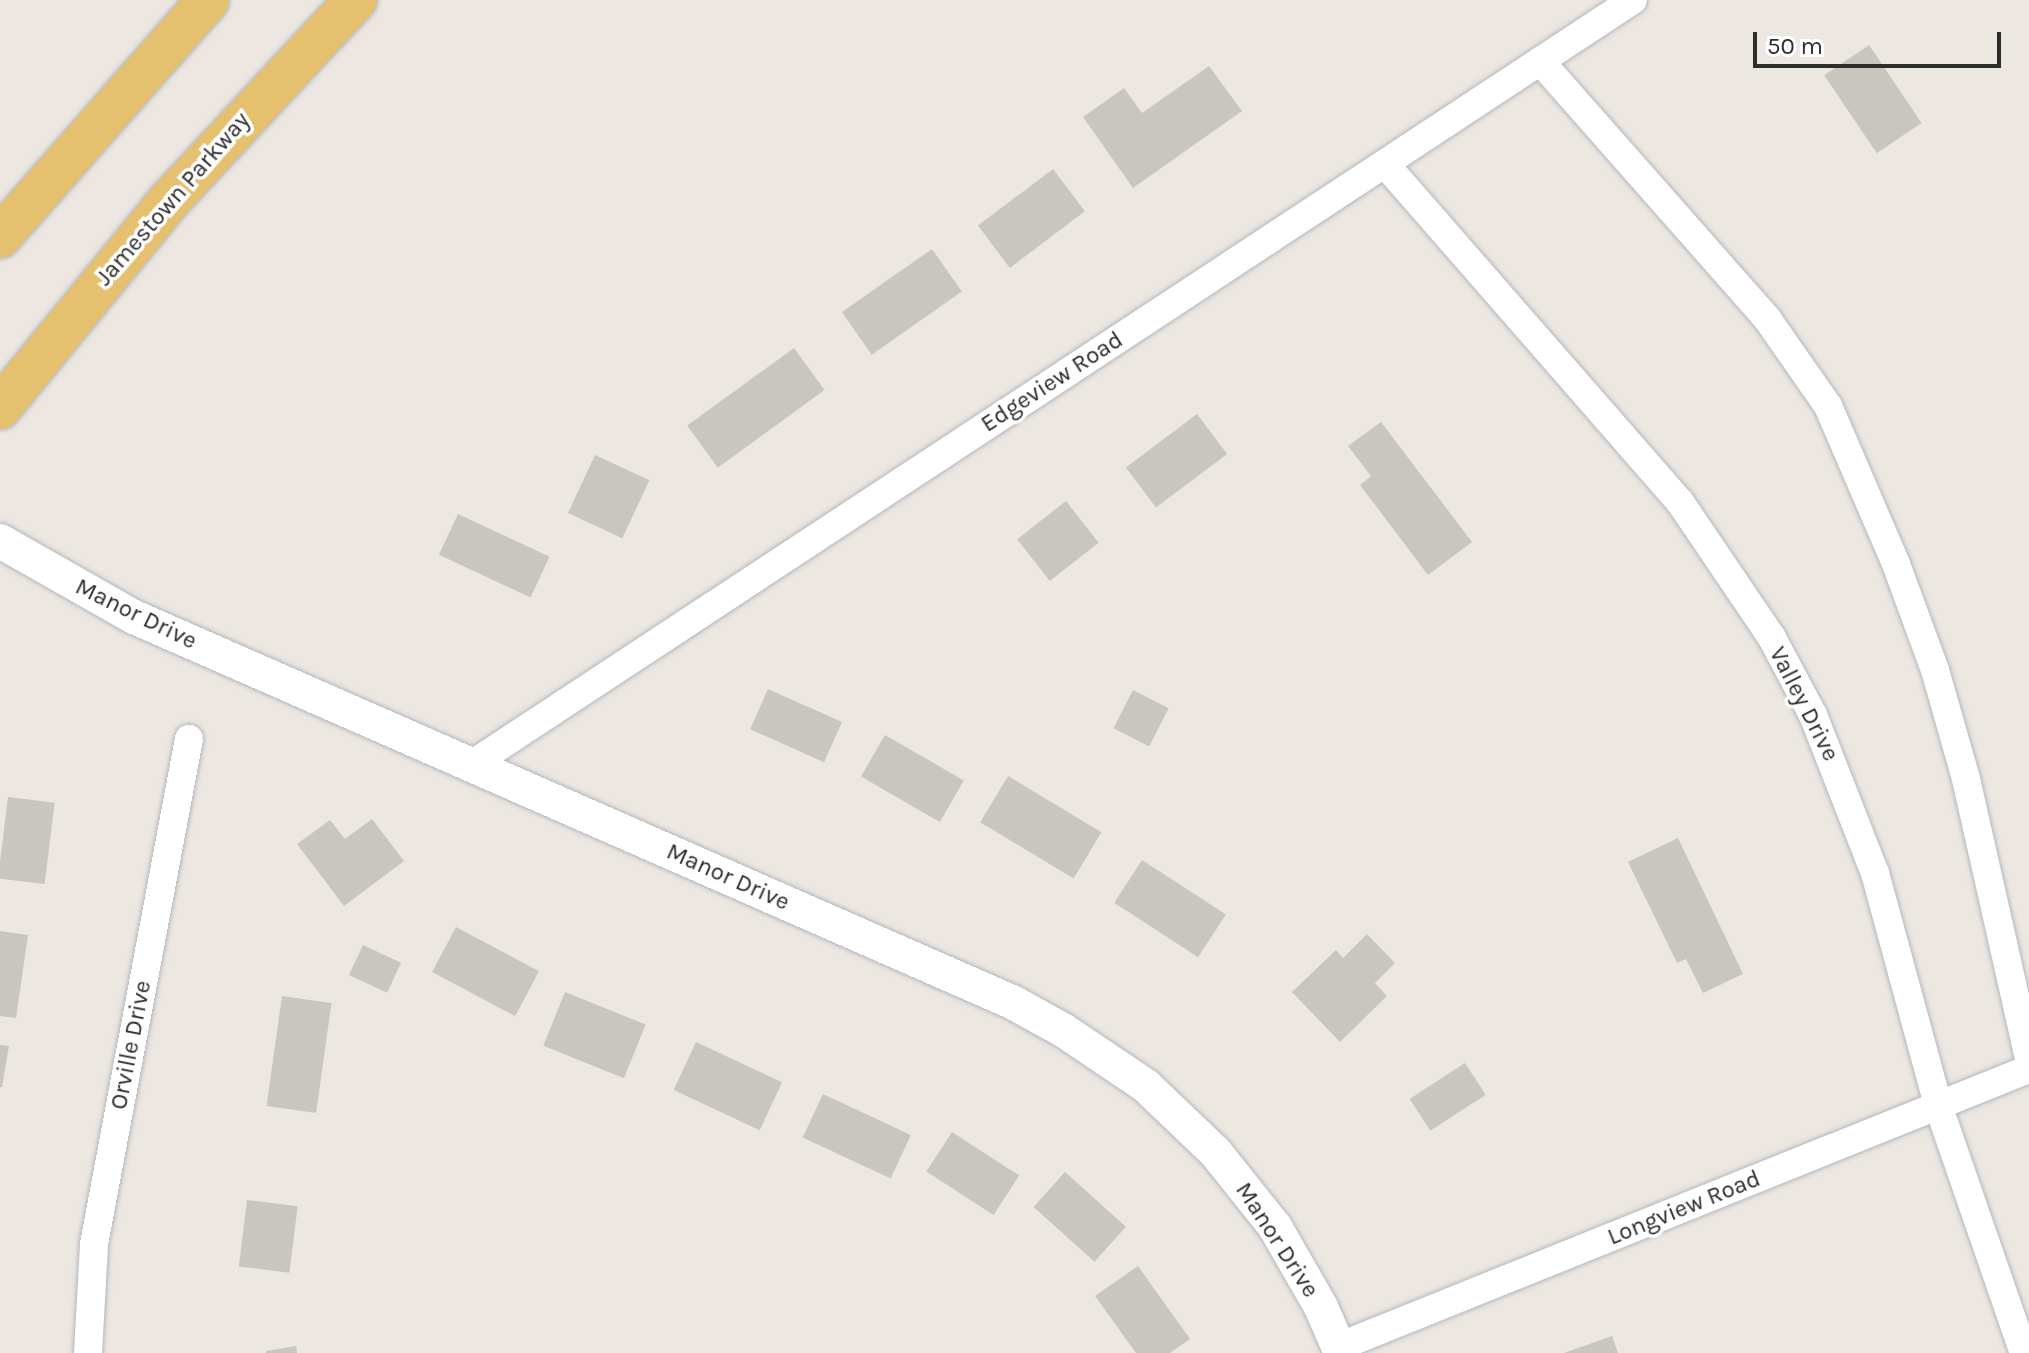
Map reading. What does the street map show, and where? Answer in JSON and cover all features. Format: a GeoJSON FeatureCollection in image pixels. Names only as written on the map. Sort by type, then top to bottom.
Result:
{"type":"FeatureCollection","features":[{"type":"Feature","properties":{"kind":"main road"},"geometry":{"type":"LineString","coordinates":[[0,237],[208,0]]}},
{"type":"Feature","properties":{"kind":"main road","name":"Jamestown Parkway"},"geometry":{"type":"LineString","coordinates":[[0,408],[168,202],[356,0]]}},
{"type":"Feature","properties":{"kind":"street","name":"Edgeview Road"},"geometry":{"type":"LineString","coordinates":[[471,765],[1633,0]]}},
{"type":"Feature","properties":{"kind":"street"},"geometry":{"type":"LineString","coordinates":[[1540,61],[1768,320],[1828,406],[1896,564],[1935,670],[1966,779],[2029,1059]]}},
{"type":"Feature","properties":{"kind":"street","name":"Valley Drive"},"geometry":{"type":"LineString","coordinates":[[1385,164],[1632,441],[1680,502],[1772,638],[1848,793],[1875,873],[1938,1105],[2024,1353]]}},
{"type":"Feature","properties":{"kind":"street","name":"Manor Drive"},"geometry":{"type":"LineString","coordinates":[[0,541],[134,617],[1014,1003],[1108,1059],[1184,1120],[1246,1188],[1300,1268],[1340,1350]]}},
{"type":"Feature","properties":{"kind":"street","name":"Orville Drive"},"geometry":{"type":"LineString","coordinates":[[88,1353],[94,1244],[189,739]]}},
{"type":"Feature","properties":{"kind":"street","name":"Longview Road"},"geometry":{"type":"LineString","coordinates":[[1340,1350],[2029,1069]]}},
{"type":"Feature","properties":{"kind":"building"},"geometry":{"type":"Polygon","coordinates":[[[1869,45],[1922,123],[1877,153],[1824,75],[1869,45]]]}},
{"type":"Feature","properties":{"kind":"building"},"geometry":{"type":"Polygon","coordinates":[[[1209,66],[1242,111],[1133,188],[1083,117],[1124,88],[1142,113],[1209,66]]]}},
{"type":"Feature","properties":{"kind":"building"},"geometry":{"type":"Polygon","coordinates":[[[1053,169],[1085,211],[1010,268],[978,226],[1053,169]]]}},
{"type":"Feature","properties":{"kind":"building"},"geometry":{"type":"Polygon","coordinates":[[[932,249],[962,292],[872,355],[842,312],[932,249]]]}},
{"type":"Feature","properties":{"kind":"building"},"geometry":{"type":"Polygon","coordinates":[[[794,348],[825,390],[718,468],[687,426],[794,348]]]}},
{"type":"Feature","properties":{"kind":"building"},"geometry":{"type":"Polygon","coordinates":[[[1197,414],[1227,454],[1156,507],[1126,468],[1197,414]]]}},
{"type":"Feature","properties":{"kind":"building"},"geometry":{"type":"Polygon","coordinates":[[[1381,422],[1472,542],[1428,575],[1360,485],[1371,476],[1348,446],[1381,422]]]}},
{"type":"Feature","properties":{"kind":"building"},"geometry":{"type":"Polygon","coordinates":[[[595,455],[649,480],[622,538],[568,513],[595,455]]]}},
{"type":"Feature","properties":{"kind":"building"},"geometry":{"type":"Polygon","coordinates":[[[1066,501],[1099,543],[1050,581],[1017,539],[1066,501]]]}},
{"type":"Feature","properties":{"kind":"building"},"geometry":{"type":"Polygon","coordinates":[[[458,514],[550,557],[531,597],[439,555],[458,514]]]}},
{"type":"Feature","properties":{"kind":"building"},"geometry":{"type":"Polygon","coordinates":[[[768,689],[842,722],[824,762],[750,729],[768,689]]]}},
{"type":"Feature","properties":{"kind":"building"},"geometry":{"type":"Polygon","coordinates":[[[1133,690],[1169,708],[1149,746],[1113,728],[1133,690]]]}},
{"type":"Feature","properties":{"kind":"building"},"geometry":{"type":"Polygon","coordinates":[[[885,735],[964,780],[940,822],[861,777],[885,735]]]}},
{"type":"Feature","properties":{"kind":"building"},"geometry":{"type":"Polygon","coordinates":[[[1008,776],[1101,832],[1074,878],[980,822],[1008,776]]]}},
{"type":"Feature","properties":{"kind":"building"},"geometry":{"type":"Polygon","coordinates":[[[8,797],[55,803],[45,884],[0,879],[8,797]]]}},
{"type":"Feature","properties":{"kind":"building"},"geometry":{"type":"Polygon","coordinates":[[[372,819],[404,861],[344,906],[297,844],[330,820],[345,839],[372,819]]]}},
{"type":"Feature","properties":{"kind":"building"},"geometry":{"type":"Polygon","coordinates":[[[1678,838],[1743,974],[1703,993],[1686,959],[1677,963],[1628,862],[1678,838]]]}},
{"type":"Feature","properties":{"kind":"building"},"geometry":{"type":"Polygon","coordinates":[[[1142,860],[1226,914],[1198,957],[1114,903],[1142,860]]]}},
{"type":"Feature","properties":{"kind":"building"},"geometry":{"type":"Polygon","coordinates":[[[456,927],[539,971],[515,1016],[432,972],[456,927]]]}},
{"type":"Feature","properties":{"kind":"building"},"geometry":{"type":"Polygon","coordinates":[[[0,931],[28,935],[16,1018],[0,1016],[0,931]]]}},
{"type":"Feature","properties":{"kind":"building"},"geometry":{"type":"Polygon","coordinates":[[[1367,934],[1395,963],[1375,983],[1387,996],[1340,1042],[1292,992],[1336,950],[1343,958],[1367,934]]]}},
{"type":"Feature","properties":{"kind":"building"},"geometry":{"type":"Polygon","coordinates":[[[363,945],[401,963],[387,993],[349,975],[363,945]]]}},
{"type":"Feature","properties":{"kind":"building"},"geometry":{"type":"Polygon","coordinates":[[[565,992],[646,1025],[624,1078],[543,1046],[565,992]]]}},
{"type":"Feature","properties":{"kind":"building"},"geometry":{"type":"Polygon","coordinates":[[[282,996],[332,1003],[316,1113],[267,1106],[282,996]]]}},
{"type":"Feature","properties":{"kind":"building"},"geometry":{"type":"Polygon","coordinates":[[[696,1042],[782,1082],[760,1130],[674,1090],[696,1042]]]}},
{"type":"Feature","properties":{"kind":"building"},"geometry":{"type":"Polygon","coordinates":[[[0,1045],[9,1046],[2,1087],[0,1087],[0,1045]]]}},
{"type":"Feature","properties":{"kind":"building"},"geometry":{"type":"Polygon","coordinates":[[[1465,1063],[1486,1095],[1430,1131],[1410,1099],[1465,1063]]]}},
{"type":"Feature","properties":{"kind":"building"},"geometry":{"type":"Polygon","coordinates":[[[823,1094],[911,1135],[891,1178],[803,1138],[823,1094]]]}},
{"type":"Feature","properties":{"kind":"building"},"geometry":{"type":"Polygon","coordinates":[[[952,1132],[1019,1176],[993,1215],[926,1171],[952,1132]]]}},
{"type":"Feature","properties":{"kind":"building"},"geometry":{"type":"Polygon","coordinates":[[[1065,1172],[1126,1227],[1094,1262],[1034,1207],[1065,1172]]]}},
{"type":"Feature","properties":{"kind":"building"},"geometry":{"type":"Polygon","coordinates":[[[247,1200],[298,1206],[289,1273],[239,1267],[247,1200]]]}},
{"type":"Feature","properties":{"kind":"building"},"geometry":{"type":"Polygon","coordinates":[[[1138,1266],[1190,1339],[1170,1353],[1136,1353],[1095,1296],[1138,1266]]]}},
{"type":"Feature","properties":{"kind":"building"},"geometry":{"type":"Polygon","coordinates":[[[1612,1336],[1618,1353],[1564,1353],[1612,1336]]]}},
{"type":"Feature","properties":{"kind":"building"},"geometry":{"type":"Polygon","coordinates":[[[296,1346],[297,1353],[266,1353],[266,1351],[296,1346]]]}}]}
